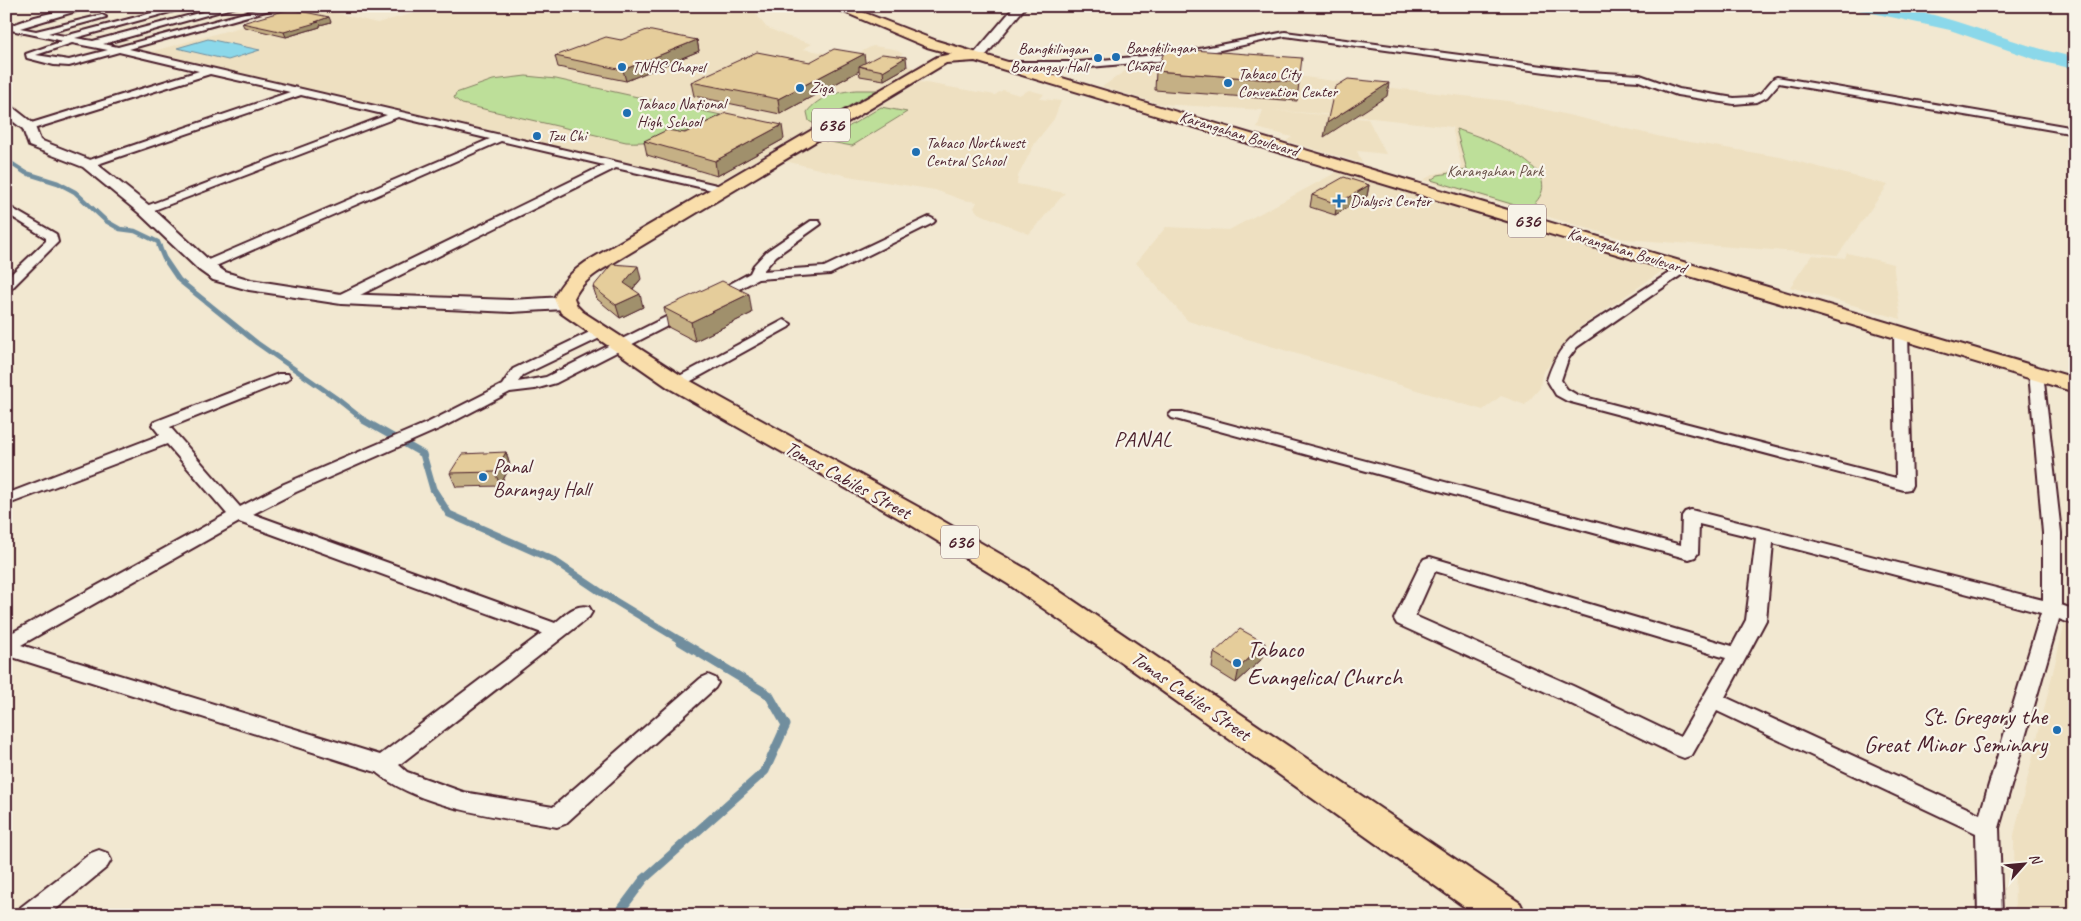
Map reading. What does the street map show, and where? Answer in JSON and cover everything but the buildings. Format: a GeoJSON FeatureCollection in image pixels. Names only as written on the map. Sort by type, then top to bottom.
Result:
{"type":"FeatureCollection","features":[{"type":"Feature","properties":{"kind":"main road","name":"636"},"geometry":{"type":"LineString","coordinates":[[836,6],[932,44],[978,56]]}},
{"type":"Feature","properties":{"kind":"main road"},"geometry":{"type":"LineString","coordinates":[[932,44],[940,52],[942,60]]}},
{"type":"Feature","properties":{"kind":"main road","name":"636"},"geometry":{"type":"LineString","coordinates":[[564,303],[565,294],[569,288],[593,268],[721,190],[942,60],[978,56]]}},
{"type":"Feature","properties":{"kind":"main road","name":"Karangahan Boulevard"},"geometry":{"type":"LineString","coordinates":[[978,56],[2075,384]]}},
{"type":"Feature","properties":{"kind":"main road","name":"Tomas Cabiles Street"},"geometry":{"type":"LineString","coordinates":[[564,303],[576,316],[609,340],[677,384],[928,524],[1018,577],[1507,915]]}},
{"type":"Feature","properties":{"kind":"street"},"geometry":{"type":"LineString","coordinates":[[37,34],[108,13],[89,6],[10,28],[37,34],[61,38],[71,41],[94,44],[302,91],[721,190]]}},
{"type":"Feature","properties":{"kind":"street"},"geometry":{"type":"LineString","coordinates":[[61,38],[188,6]]}},
{"type":"Feature","properties":{"kind":"street"},"geometry":{"type":"LineString","coordinates":[[94,44],[235,6]]}},
{"type":"Feature","properties":{"kind":"street"},"geometry":{"type":"LineString","coordinates":[[71,41],[30,54],[30,56],[54,62],[69,63],[280,6]]}},
{"type":"Feature","properties":{"kind":"street"},"geometry":{"type":"LineString","coordinates":[[978,56],[1021,6]]}},
{"type":"Feature","properties":{"kind":"street"},"geometry":{"type":"LineString","coordinates":[[1004,65],[1079,65],[1158,58],[1215,50],[1285,34],[1589,74],[1640,78],[1677,92],[1734,101],[1754,100],[1764,95],[1778,80],[2075,131]]}},
{"type":"Feature","properties":{"kind":"street"},"geometry":{"type":"LineString","coordinates":[[29,127],[211,71]]}},
{"type":"Feature","properties":{"kind":"street"},"geometry":{"type":"LineString","coordinates":[[88,164],[302,91]]}},
{"type":"Feature","properties":{"kind":"street"},"geometry":{"type":"LineString","coordinates":[[6,109],[29,127],[34,143],[88,164],[145,210],[218,276],[249,285],[341,299],[511,306],[564,303]]}},
{"type":"Feature","properties":{"kind":"street"},"geometry":{"type":"LineString","coordinates":[[145,210],[397,114]]}},
{"type":"Feature","properties":{"kind":"street"},"geometry":{"type":"LineString","coordinates":[[205,266],[502,137]]}},
{"type":"Feature","properties":{"kind":"street"},"geometry":{"type":"LineString","coordinates":[[341,299],[615,164]]}},
{"type":"Feature","properties":{"kind":"street"},"geometry":{"type":"LineString","coordinates":[[6,208],[52,237],[52,242],[6,286]]}},
{"type":"Feature","properties":{"kind":"street"},"geometry":{"type":"LineString","coordinates":[[507,388],[518,372],[609,340],[755,276],[826,271],[929,221]]}},
{"type":"Feature","properties":{"kind":"street"},"geometry":{"type":"LineString","coordinates":[[755,276],[756,269],[765,258],[815,224]]}},
{"type":"Feature","properties":{"kind":"street"},"geometry":{"type":"LineString","coordinates":[[1683,268],[1572,344],[1561,359],[1554,380],[1561,392],[1572,398],[1904,485],[1901,333]]}},
{"type":"Feature","properties":{"kind":"street"},"geometry":{"type":"LineString","coordinates":[[677,384],[784,324]]}},
{"type":"Feature","properties":{"kind":"street"},"geometry":{"type":"LineString","coordinates":[[6,646],[238,514],[290,488],[435,426],[457,412],[507,388],[535,386],[609,340]]}},
{"type":"Feature","properties":{"kind":"street"},"geometry":{"type":"LineString","coordinates":[[1990,915],[1987,828],[2052,609],[2052,533],[2036,373]]}},
{"type":"Feature","properties":{"kind":"street"},"geometry":{"type":"LineString","coordinates":[[283,377],[160,425],[238,514],[557,630]]}},
{"type":"Feature","properties":{"kind":"street"},"geometry":{"type":"LineString","coordinates":[[1176,415],[1689,553],[1691,516],[2052,609],[2075,618]]}},
{"type":"Feature","properties":{"kind":"street"},"geometry":{"type":"LineString","coordinates":[[6,500],[170,437]]}},
{"type":"Feature","properties":{"kind":"street"},"geometry":{"type":"LineString","coordinates":[[1736,654],[1430,563],[1404,619],[1566,692],[1684,749],[1756,620],[1765,535]]}},
{"type":"Feature","properties":{"kind":"street"},"geometry":{"type":"LineString","coordinates":[[383,765],[582,612]]}},
{"type":"Feature","properties":{"kind":"street"},"geometry":{"type":"LineString","coordinates":[[6,646],[383,765],[399,778],[462,801],[557,817],[708,683]]}},
{"type":"Feature","properties":{"kind":"street"},"geometry":{"type":"LineString","coordinates":[[1713,700],[1987,828]]}},
{"type":"Feature","properties":{"kind":"street"},"geometry":{"type":"LineString","coordinates":[[30,915],[99,860]]}},
{"type":"Feature","properties":{"kind":"shaded area","name":"Tabaco National High School"},"geometry":{"type":"Polygon","coordinates":[[[441,6],[758,6],[754,11],[766,27],[786,36],[812,44],[803,49],[850,57],[873,46],[894,49],[903,54],[887,63],[917,68],[715,183],[150,52],[312,7],[377,23],[441,6]]]}},
{"type":"Feature","properties":{"kind":"shaded area"},"geometry":{"type":"Polygon","coordinates":[[[1170,58],[1348,83],[1508,101],[1666,138],[1780,157],[1888,185],[1838,255],[1624,239],[1423,180],[1434,174],[1462,168],[1452,127],[1364,117],[1268,110],[1368,119],[1386,154],[1357,151],[1362,163],[1286,141],[1292,137],[1257,128],[1263,110],[1161,104],[1102,87],[1138,62],[1170,58]]]}},
{"type":"Feature","properties":{"kind":"shaded area","name":"Tabaco Northwest Central School"},"geometry":{"type":"Polygon","coordinates":[[[920,82],[995,95],[1003,90],[1019,95],[1029,90],[1044,94],[1040,99],[1061,101],[1054,119],[1035,143],[1018,176],[1017,184],[1065,193],[1029,234],[978,213],[974,208],[977,202],[963,200],[935,190],[848,176],[785,161],[920,82]]]}},
{"type":"Feature","properties":{"kind":"shaded area"},"geometry":{"type":"Polygon","coordinates":[[[1337,172],[1665,269],[1580,327],[1542,374],[1540,388],[1525,405],[1501,396],[1483,410],[1188,321],[1136,263],[1166,227],[1229,230],[1337,172]]]}},
{"type":"Feature","properties":{"kind":"shaded area"},"geometry":{"type":"Polygon","coordinates":[[[1847,253],[1893,264],[1901,319],[1790,287],[1812,255],[1845,258],[1847,253]]]}},
{"type":"Feature","properties":{"kind":"shaded area","name":"St. Gregory the Great Minor Seminary"},"geometry":{"type":"Polygon","coordinates":[[[2065,622],[2075,626],[2075,915],[2015,915],[2014,835],[2065,622]]]}},
{"type":"Feature","properties":{"kind":"green space"},"geometry":{"type":"Polygon","coordinates":[[[526,76],[556,79],[674,105],[672,106],[675,105],[721,115],[675,136],[653,141],[626,142],[462,104],[454,98],[456,93],[493,80],[526,76]]]}},
{"type":"Feature","properties":{"kind":"green space"},"geometry":{"type":"Polygon","coordinates":[[[877,90],[816,125],[809,121],[807,112],[817,102],[842,92],[877,90]]]}},
{"type":"Feature","properties":{"kind":"green space"},"geometry":{"type":"Polygon","coordinates":[[[881,107],[907,112],[852,146],[825,141],[881,107]]]}},
{"type":"Feature","properties":{"kind":"green space","name":"Karangahan Park"},"geometry":{"type":"Polygon","coordinates":[[[1456,129],[1504,148],[1535,169],[1542,182],[1541,195],[1528,209],[1431,180],[1438,175],[1467,170],[1456,129]]]}},
{"type":"Feature","properties":{"kind":"water"},"geometry":{"type":"Polygon","coordinates":[[[208,39],[260,50],[228,60],[177,48],[208,39]]]}},
{"type":"Feature","properties":{"kind":"waterway"},"geometry":{"type":"LineString","coordinates":[[1865,6],[1955,26],[2050,58],[2075,63]]}},
{"type":"Feature","properties":{"kind":"waterway"},"geometry":{"type":"LineString","coordinates":[[6,160],[26,173],[58,183],[75,192],[106,221],[120,229],[135,231],[158,242],[160,247]]}},
{"type":"Feature","properties":{"kind":"waterway"},"geometry":{"type":"LineString","coordinates":[[159,246],[164,258],[179,280],[257,343],[336,398],[365,421]]}},
{"type":"Feature","properties":{"kind":"waterway"},"geometry":{"type":"LineString","coordinates":[[363,420],[423,454],[433,489],[449,514],[553,560],[602,593],[683,642]]}},
{"type":"Feature","properties":{"kind":"waterway"},"geometry":{"type":"LineString","coordinates":[[617,915],[644,879],[765,771],[786,725],[769,695],[680,641]]}},
{"type":"Feature","properties":{"kind":"place","name":"Bangkilingan Chapel"},"geometry":{"type":"Point","coordinates":[1116,57]}},
{"type":"Feature","properties":{"kind":"place","name":"Bangkilingan Barangay Hall"},"geometry":{"type":"Point","coordinates":[1098,58]}},
{"type":"Feature","properties":{"kind":"place","name":"TNHS Chapel"},"geometry":{"type":"Point","coordinates":[622,67]}},
{"type":"Feature","properties":{"kind":"place","name":"Tabaco City Convention Center"},"geometry":{"type":"Point","coordinates":[1228,83]}},
{"type":"Feature","properties":{"kind":"place","name":"Ziga"},"geometry":{"type":"Point","coordinates":[800,88]}},
{"type":"Feature","properties":{"kind":"place","name":"Tabaco National High School"},"geometry":{"type":"Point","coordinates":[627,113]}},
{"type":"Feature","properties":{"kind":"place","name":"Tzu Chi"},"geometry":{"type":"Point","coordinates":[537,136]}},
{"type":"Feature","properties":{"kind":"place","name":"Tabaco Northwest Central School"},"geometry":{"type":"Point","coordinates":[916,152]}},
{"type":"Feature","properties":{"kind":"place","name":"Dialysis Center"},"geometry":{"type":"Point","coordinates":[1339,201]}},
{"type":"Feature","properties":{"kind":"place","name":"Panal Barangay Hall"},"geometry":{"type":"Point","coordinates":[483,477]}},
{"type":"Feature","properties":{"kind":"place","name":"Tabaco Evangelical Church"},"geometry":{"type":"Point","coordinates":[1237,663]}},
{"type":"Feature","properties":{"kind":"place","name":"St. Gregory the Great Minor Seminary"},"geometry":{"type":"Point","coordinates":[2057,730]}},
{"type":"Feature","properties":{"kind":"district","name":"PANAL"},"geometry":{"type":"Point","coordinates":[1143,439]}}]}
